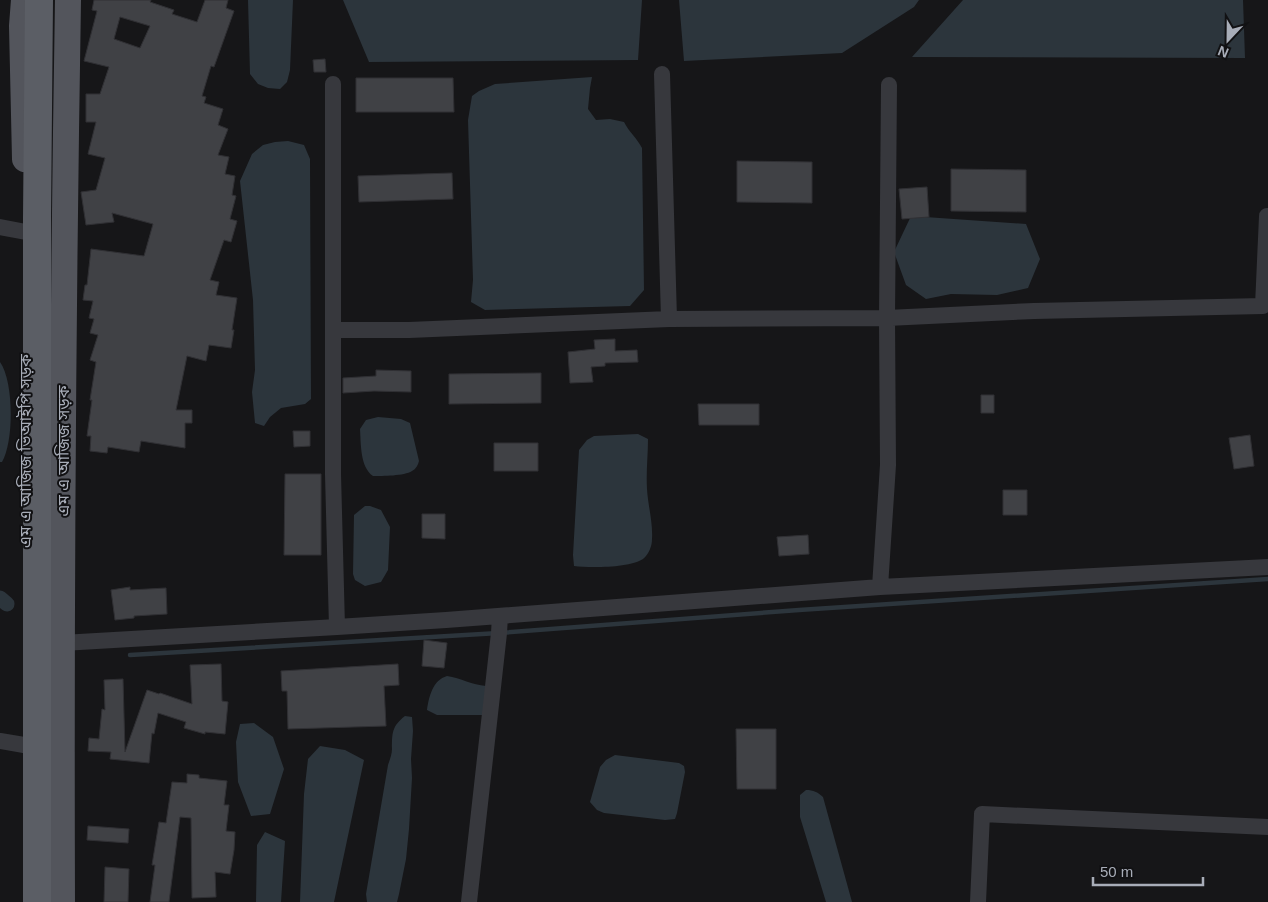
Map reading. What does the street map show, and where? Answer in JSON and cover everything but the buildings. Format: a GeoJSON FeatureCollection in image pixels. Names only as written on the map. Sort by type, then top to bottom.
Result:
{"type":"FeatureCollection","features":[{"type":"Feature","properties":{"kind":"highway"},"geometry":{"type":"LineString","coordinates":[[37,902],[37,218],[39,0]]}},
{"type":"Feature","properties":{"kind":"highway"},"geometry":{"type":"LineString","coordinates":[[54,902],[56,0]]}},
{"type":"Feature","properties":{"kind":"main road","name":"এম এ আজিজ ভিআইপি সড়ক"},"geometry":{"type":"LineString","coordinates":[[24,0],[22,26],[26,232],[12,743],[26,902]]}},
{"type":"Feature","properties":{"kind":"main road","name":"এম এ আজিজ সড়ক"},"geometry":{"type":"LineString","coordinates":[[62,902],[64,253],[68,0]]}},
{"type":"Feature","properties":{"kind":"street"},"geometry":{"type":"LineString","coordinates":[[662,74],[670,319]]}},
{"type":"Feature","properties":{"kind":"street"},"geometry":{"type":"LineString","coordinates":[[333,84],[333,474],[337,627]]}},
{"type":"Feature","properties":{"kind":"street"},"geometry":{"type":"LineString","coordinates":[[880,587],[888,465],[887,318],[890,85]]}},
{"type":"Feature","properties":{"kind":"street"},"geometry":{"type":"LineString","coordinates":[[333,330],[409,330],[670,319],[887,318],[1034,311],[1263,306],[1267,216]]}},
{"type":"Feature","properties":{"kind":"street"},"geometry":{"type":"LineString","coordinates":[[0,227],[26,232]]}},
{"type":"Feature","properties":{"kind":"street"},"geometry":{"type":"LineString","coordinates":[[62,643],[500,616],[880,587],[1268,568]]}},
{"type":"Feature","properties":{"kind":"street"},"geometry":{"type":"LineString","coordinates":[[469,902],[500,616]]}},
{"type":"Feature","properties":{"kind":"street"},"geometry":{"type":"LineString","coordinates":[[978,902],[982,814],[1268,827]]}},
{"type":"Feature","properties":{"kind":"shaded area"},"geometry":{"type":"Polygon","coordinates":[[[248,0],[293,0],[290,70],[287,82],[280,89],[268,88],[258,84],[250,74],[248,0]]]}},
{"type":"Feature","properties":{"kind":"shaded area"},"geometry":{"type":"Polygon","coordinates":[[[343,0],[642,0],[638,60],[369,62],[343,0]]]}},
{"type":"Feature","properties":{"kind":"shaded area"},"geometry":{"type":"Polygon","coordinates":[[[679,0],[919,0],[914,7],[842,53],[684,61],[679,0]]]}},
{"type":"Feature","properties":{"kind":"shaded area"},"geometry":{"type":"Polygon","coordinates":[[[963,0],[1243,0],[1245,58],[912,57],[963,0]]]}},
{"type":"Feature","properties":{"kind":"shaded area"},"geometry":{"type":"Polygon","coordinates":[[[592,77],[588,109],[596,120],[610,119],[624,122],[642,148],[644,290],[630,306],[485,310],[471,302],[473,280],[468,120],[472,96],[495,84],[592,77]]]}},
{"type":"Feature","properties":{"kind":"shaded area"},"geometry":{"type":"Polygon","coordinates":[[[288,141],[304,145],[310,159],[311,399],[305,404],[281,408],[270,417],[264,426],[255,423],[252,392],[255,370],[253,300],[240,181],[252,154],[263,145],[288,141]]]}},
{"type":"Feature","properties":{"kind":"shaded area"},"geometry":{"type":"Polygon","coordinates":[[[911,216],[1026,224],[1040,259],[1028,288],[997,295],[951,294],[926,299],[906,285],[894,252],[911,216]]]}},
{"type":"Feature","properties":{"kind":"shaded area"},"geometry":{"type":"Polygon","coordinates":[[[0,362],[8,383],[11,412],[9,440],[2,462],[0,462],[0,362]]]}},
{"type":"Feature","properties":{"kind":"shaded area"},"geometry":{"type":"Polygon","coordinates":[[[378,417],[401,419],[410,423],[419,461],[417,467],[408,473],[373,476],[366,467],[362,455],[360,429],[366,420],[378,417]]]}},
{"type":"Feature","properties":{"kind":"shaded area"},"geometry":{"type":"Polygon","coordinates":[[[638,434],[648,439],[647,489],[652,533],[650,550],[643,559],[629,564],[599,567],[574,566],[579,450],[587,440],[594,436],[638,434]]]}},
{"type":"Feature","properties":{"kind":"shaded area"},"geometry":{"type":"Polygon","coordinates":[[[365,506],[381,510],[390,527],[388,570],[381,582],[365,586],[355,580],[353,574],[354,515],[365,506]]]}},
{"type":"Feature","properties":{"kind":"shaded area"},"geometry":{"type":"Polygon","coordinates":[[[447,676],[486,686],[484,715],[437,715],[427,710],[435,685],[447,676]]]}},
{"type":"Feature","properties":{"kind":"shaded area"},"geometry":{"type":"Polygon","coordinates":[[[405,716],[412,717],[412,778],[406,859],[399,894],[397,902],[367,902],[366,894],[388,765],[392,753],[393,734],[397,723],[405,716]]]}},
{"type":"Feature","properties":{"kind":"shaded area"},"geometry":{"type":"Polygon","coordinates":[[[254,723],[273,737],[284,769],[270,814],[251,816],[238,782],[236,742],[240,724],[254,723]]]}},
{"type":"Feature","properties":{"kind":"shaded area"},"geometry":{"type":"Polygon","coordinates":[[[320,746],[345,750],[364,760],[334,902],[300,902],[304,794],[308,759],[320,746]]]}},
{"type":"Feature","properties":{"kind":"shaded area"},"geometry":{"type":"Polygon","coordinates":[[[615,755],[679,763],[684,766],[685,772],[675,819],[665,820],[604,813],[597,810],[590,802],[600,767],[606,760],[615,755]]]}},
{"type":"Feature","properties":{"kind":"shaded area"},"geometry":{"type":"Polygon","coordinates":[[[806,790],[811,790],[823,797],[852,902],[826,902],[800,817],[800,795],[806,790]]]}},
{"type":"Feature","properties":{"kind":"shaded area"},"geometry":{"type":"Polygon","coordinates":[[[265,832],[285,841],[281,902],[256,902],[257,845],[265,832]]]}},
{"type":"Feature","properties":{"kind":"waterway"},"geometry":{"type":"LineString","coordinates":[[130,655],[499,633],[799,610],[1268,579]]}},
{"type":"Feature","properties":{"kind":"waterway"},"geometry":{"type":"LineString","coordinates":[[0,598],[7,604]]}}]}
